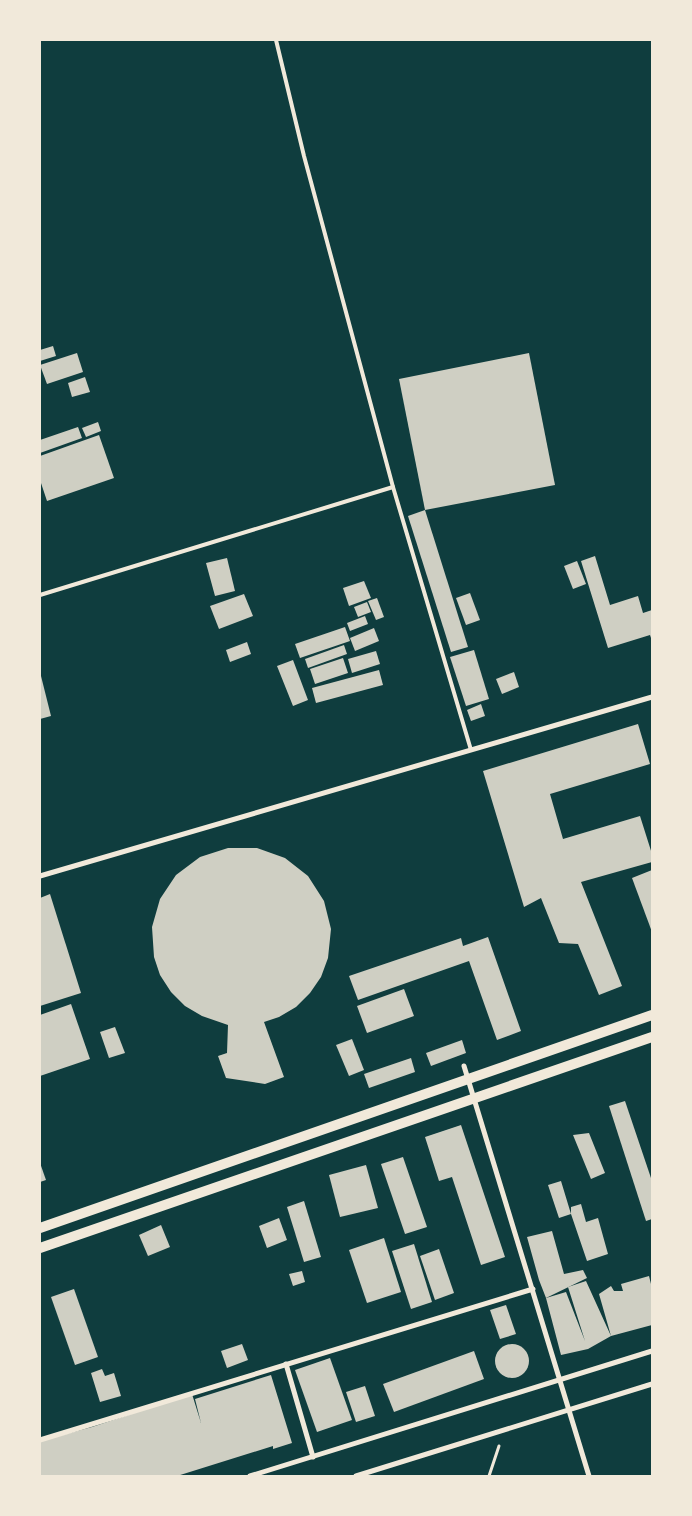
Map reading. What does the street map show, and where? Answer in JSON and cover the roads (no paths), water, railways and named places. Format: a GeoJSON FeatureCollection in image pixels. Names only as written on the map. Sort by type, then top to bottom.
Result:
{"type":"FeatureCollection","features":[{"type":"Feature","properties":{"kind":"main road"},"geometry":{"type":"LineString","coordinates":[[40,1228],[652,1015]]}},
{"type":"Feature","properties":{"kind":"main road"},"geometry":{"type":"LineString","coordinates":[[40,1248],[652,1037]]}},
{"type":"Feature","properties":{"kind":"street"},"geometry":{"type":"LineString","coordinates":[[40,876],[652,697]]}},
{"type":"Feature","properties":{"kind":"street"},"geometry":{"type":"LineString","coordinates":[[464,1066],[589,1476]]}},
{"type":"Feature","properties":{"kind":"street"},"geometry":{"type":"LineString","coordinates":[[40,1440],[533,1289]]}},
{"type":"Feature","properties":{"kind":"street"},"geometry":{"type":"LineString","coordinates":[[250,1476],[265,1474],[313,1456],[652,1351]]}},
{"type":"Feature","properties":{"kind":"street"},"geometry":{"type":"LineString","coordinates":[[286,1364],[313,1456]]}},
{"type":"Feature","properties":{"kind":"street"},"geometry":{"type":"LineString","coordinates":[[356,1476],[652,1384]]}},
{"type":"Feature","properties":{"kind":"lane"},"geometry":{"type":"LineString","coordinates":[[276,40],[304,156],[393,487],[471,750]]}},
{"type":"Feature","properties":{"kind":"lane"},"geometry":{"type":"LineString","coordinates":[[40,596],[393,487]]}}]}
